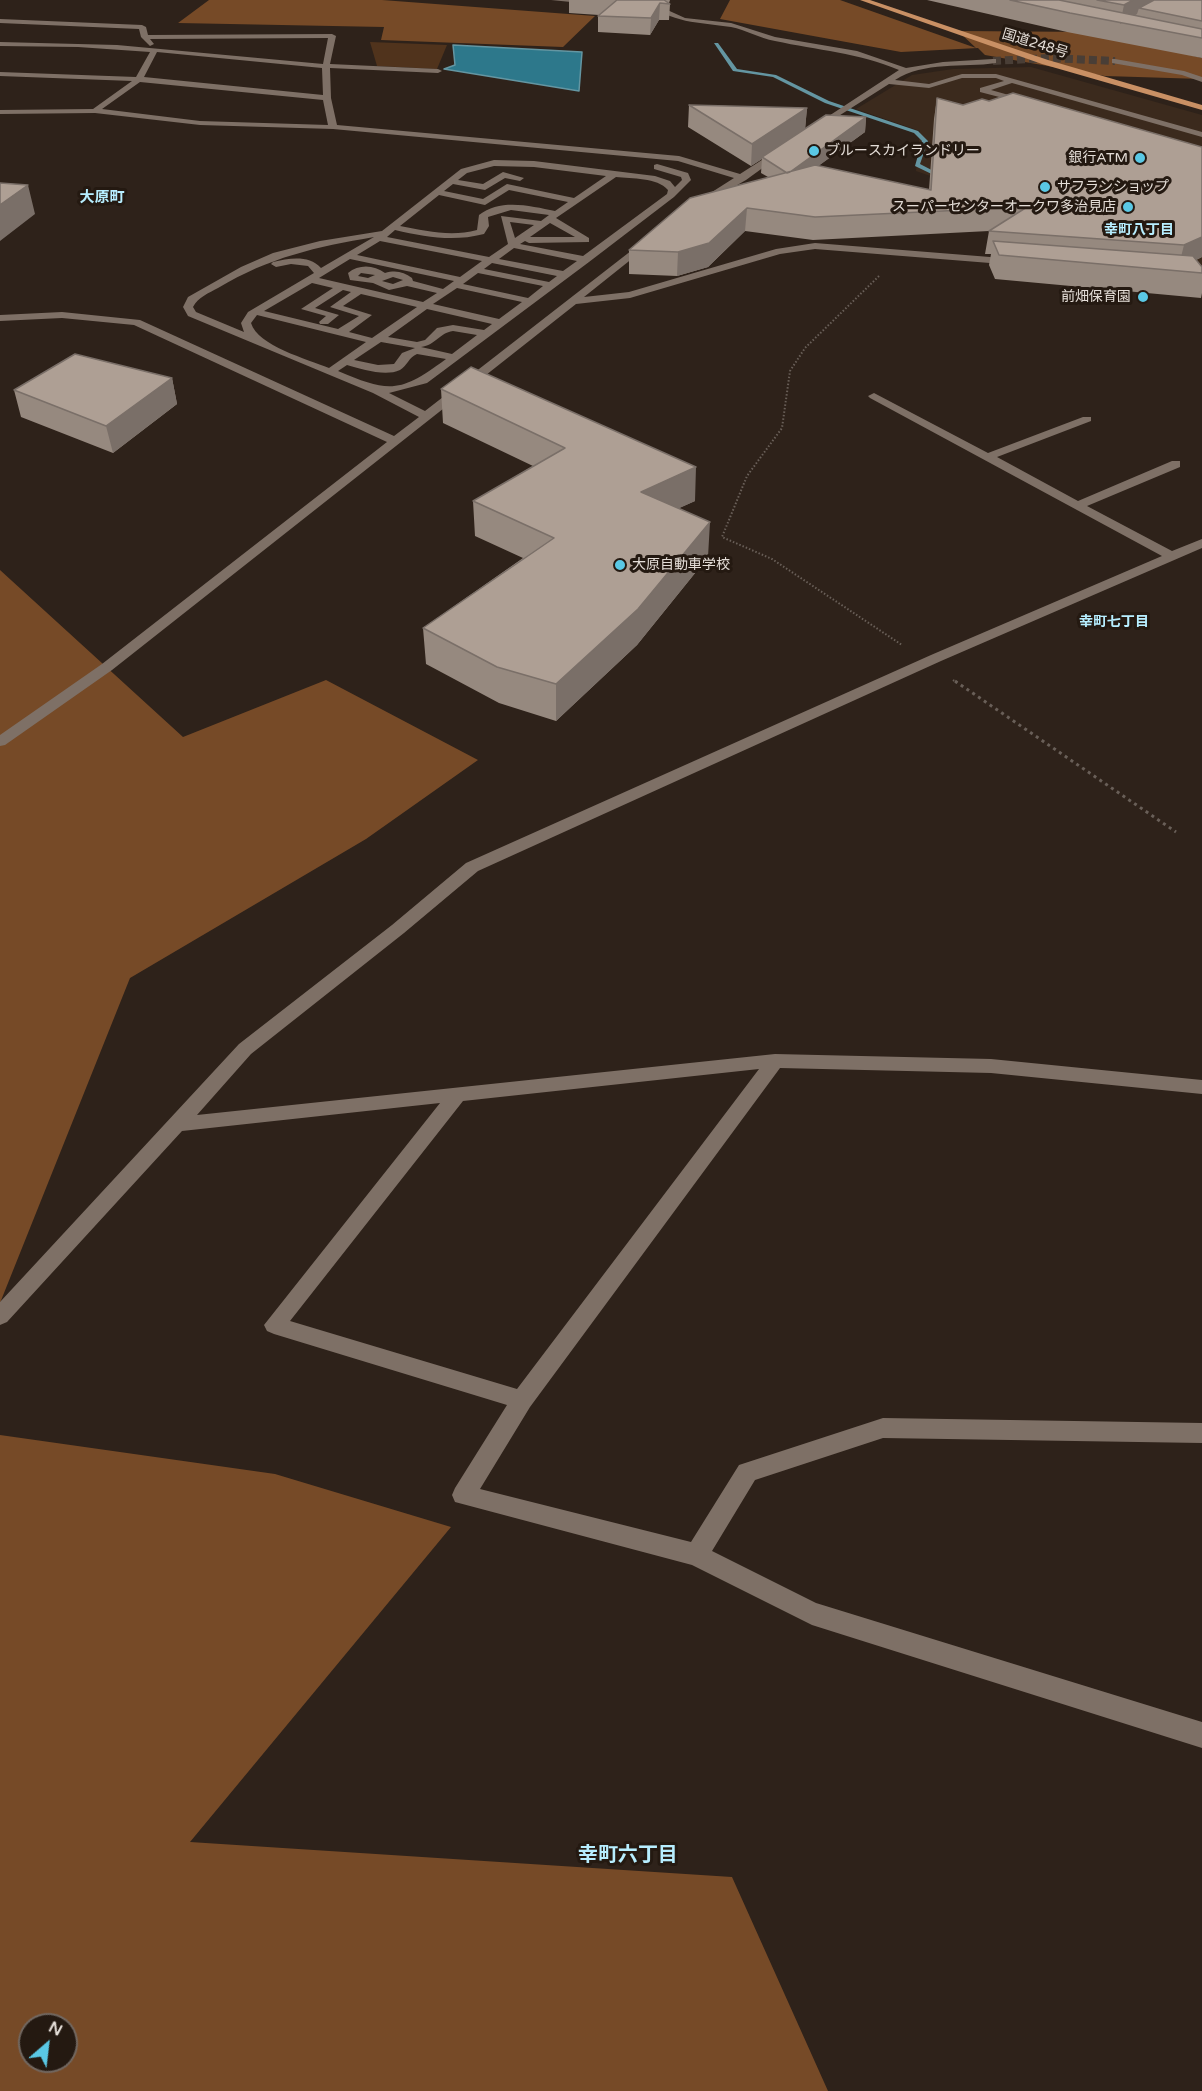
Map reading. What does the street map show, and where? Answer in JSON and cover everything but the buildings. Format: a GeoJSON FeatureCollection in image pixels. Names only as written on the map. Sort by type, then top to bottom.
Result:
{"type":"FeatureCollection","features":[{"type":"Feature","properties":{"kind":"highway","name":"国道248号"},"geometry":{"type":"LineString","coordinates":[[863,0],[1034,59],[1202,108]]}},
{"type":"Feature","properties":{"kind":"highway","name":"国道248号"},"geometry":{"type":"LineString","coordinates":[[888,0],[1048,54],[1202,99]]}},
{"type":"Feature","properties":{"kind":"street"},"geometry":{"type":"LineString","coordinates":[[554,0],[596,3]]}},
{"type":"Feature","properties":{"kind":"street"},"geometry":{"type":"LineString","coordinates":[[649,0],[673,18],[743,28],[772,39],[834,47],[891,63],[905,70]]}},
{"type":"Feature","properties":{"kind":"street"},"geometry":{"type":"LineString","coordinates":[[0,21],[142,27],[145,37],[155,50]]}},
{"type":"Feature","properties":{"kind":"street"},"geometry":{"type":"LineString","coordinates":[[145,37],[332,36],[326,66],[327,98],[333,127]]}},
{"type":"Feature","properties":{"kind":"street"},"geometry":{"type":"LineString","coordinates":[[0,44],[52,43],[155,50],[273,64],[438,71]]}},
{"type":"Feature","properties":{"kind":"street"},"geometry":{"type":"LineString","coordinates":[[95,111],[140,79],[155,50]]}},
{"type":"Feature","properties":{"kind":"street"},"geometry":{"type":"LineString","coordinates":[[693,209],[905,70],[944,64],[993,61]]}},
{"type":"Feature","properties":{"kind":"street"},"geometry":{"type":"LineString","coordinates":[[1115,61],[1184,73],[1202,80]]}},
{"type":"Feature","properties":{"kind":"street"},"geometry":{"type":"LineString","coordinates":[[0,74],[37,73],[140,79],[327,98]]}},
{"type":"Feature","properties":{"kind":"street"},"geometry":{"type":"LineString","coordinates":[[885,81],[929,86],[962,76],[996,76],[1202,135]]}},
{"type":"Feature","properties":{"kind":"street"},"geometry":{"type":"LineString","coordinates":[[1011,81],[983,90],[1041,106]]}},
{"type":"Feature","properties":{"kind":"street"},"geometry":{"type":"LineString","coordinates":[[0,112],[95,111],[200,123],[295,128],[333,127],[679,159],[743,178]]}},
{"type":"Feature","properties":{"kind":"street"},"geometry":{"type":"LineString","coordinates":[[260,343],[249,333],[246,323],[255,312],[379,238],[478,158],[497,153],[521,152],[663,167],[685,175],[687,180],[670,195],[423,381],[393,391],[373,390]]}},
{"type":"Feature","properties":{"kind":"street"},"geometry":{"type":"LineString","coordinates":[[464,171],[476,166],[514,163],[614,174],[661,181],[673,190],[670,195]]}},
{"type":"Feature","properties":{"kind":"street"},"geometry":{"type":"LineString","coordinates":[[330,372],[614,174]]}},
{"type":"Feature","properties":{"kind":"street"},"geometry":{"type":"LineString","coordinates":[[452,181],[485,187],[503,175],[536,181]]}},
{"type":"Feature","properties":{"kind":"street"},"geometry":{"type":"LineString","coordinates":[[437,192],[485,202],[507,187],[577,201]]}},
{"type":"Feature","properties":{"kind":"street"},"geometry":{"type":"LineString","coordinates":[[579,189],[590,192]]}},
{"type":"Feature","properties":{"kind":"street"},"geometry":{"type":"LineString","coordinates":[[428,417],[373,390],[192,314],[188,307],[192,299],[261,261],[313,245],[391,229],[448,238],[466,237],[481,232],[484,226],[482,220],[484,215],[492,210],[526,208],[551,219],[586,240],[516,243]]}},
{"type":"Feature","properties":{"kind":"street"},"geometry":{"type":"LineString","coordinates":[[516,243],[504,218],[551,219]]}},
{"type":"Feature","properties":{"kind":"street"},"geometry":{"type":"LineString","coordinates":[[0,742],[107,667],[659,234]]}},
{"type":"Feature","properties":{"kind":"street"},"geometry":{"type":"LineString","coordinates":[[379,238],[566,275]]}},
{"type":"Feature","properties":{"kind":"street"},"geometry":{"type":"LineString","coordinates":[[516,243],[586,260]]}},
{"type":"Feature","properties":{"kind":"street"},"geometry":{"type":"LineString","coordinates":[[574,301],[630,295],[779,251],[815,246],[1022,262]]}},
{"type":"Feature","properties":{"kind":"street"},"geometry":{"type":"LineString","coordinates":[[326,255],[360,249]]}},
{"type":"Feature","properties":{"kind":"street"},"geometry":{"type":"LineString","coordinates":[[348,256],[389,261],[496,294],[530,301]]}},
{"type":"Feature","properties":{"kind":"street"},"geometry":{"type":"LineString","coordinates":[[242,272],[314,257]]}},
{"type":"Feature","properties":{"kind":"street"},"geometry":{"type":"LineString","coordinates":[[291,261],[311,263],[320,273]]}},
{"type":"Feature","properties":{"kind":"street"},"geometry":{"type":"LineString","coordinates":[[409,269],[419,263]]}},
{"type":"Feature","properties":{"kind":"street"},"geometry":{"type":"LineString","coordinates":[[330,267],[354,272],[352,277],[357,280],[366,281],[392,274],[402,275],[408,278],[406,283],[444,292]]}},
{"type":"Feature","properties":{"kind":"street"},"geometry":{"type":"LineString","coordinates":[[476,270],[513,282],[552,285]]}},
{"type":"Feature","properties":{"kind":"street"},"geometry":{"type":"LineString","coordinates":[[309,279],[501,323]]}},
{"type":"Feature","properties":{"kind":"street"},"geometry":{"type":"LineString","coordinates":[[317,327],[334,315],[306,309],[341,286]]}},
{"type":"Feature","properties":{"kind":"street"},"geometry":{"type":"LineString","coordinates":[[340,333],[368,315],[335,307],[359,291]]}},
{"type":"Feature","properties":{"kind":"street"},"geometry":{"type":"LineString","coordinates":[[487,300],[496,294]]}},
{"type":"Feature","properties":{"kind":"street"},"geometry":{"type":"LineString","coordinates":[[255,312],[340,333],[417,345],[428,343],[441,330],[453,328],[486,334]]}},
{"type":"Feature","properties":{"kind":"street"},"geometry":{"type":"LineString","coordinates":[[0,318],[62,315],[135,322],[395,441]]}},
{"type":"Feature","properties":{"kind":"street"},"geometry":{"type":"LineString","coordinates":[[346,361],[374,369],[387,369],[397,367],[411,352],[433,352],[454,358]]}},
{"type":"Feature","properties":{"kind":"street"},"geometry":{"type":"LineString","coordinates":[[874,396],[1172,556]]}},
{"type":"Feature","properties":{"kind":"street"},"geometry":{"type":"LineString","coordinates":[[988,457],[1087,419]]}},
{"type":"Feature","properties":{"kind":"street"},"geometry":{"type":"LineString","coordinates":[[1078,506],[1176,464]]}},
{"type":"Feature","properties":{"kind":"street"},"geometry":{"type":"LineString","coordinates":[[0,1316],[245,1049],[398,929],[472,867],[928,662],[1202,543]]}},
{"type":"Feature","properties":{"kind":"street"},"geometry":{"type":"LineString","coordinates":[[177,1124],[775,1061],[991,1066],[1202,1087]]}},
{"type":"Feature","properties":{"kind":"street"},"geometry":{"type":"LineString","coordinates":[[775,1061],[522,1400],[463,1496],[696,1555],[812,1613],[1202,1735]]}},
{"type":"Feature","properties":{"kind":"street"},"geometry":{"type":"LineString","coordinates":[[456,1096],[274,1325],[522,1400]]}},
{"type":"Feature","properties":{"kind":"street"},"geometry":{"type":"LineString","coordinates":[[696,1555],[747,1472],[883,1428],[1202,1433]]}},
{"type":"Feature","properties":{"kind":"path"},"geometry":{"type":"LineString","coordinates":[[904,253],[805,348],[790,371],[782,428],[747,476],[722,537],[772,559],[928,662],[1176,832]]}},
{"type":"Feature","properties":{"kind":"shaded area"},"geometry":{"type":"Polygon","coordinates":[[[209,0],[382,0],[595,16],[563,47],[381,40],[384,27],[178,23],[209,0]]]}},
{"type":"Feature","properties":{"kind":"shaded area"},"geometry":{"type":"Polygon","coordinates":[[[730,0],[840,0],[976,48],[958,31],[1094,32],[1202,58],[1202,79],[1105,76],[985,55],[978,48],[901,52],[720,19],[730,0]]]}},
{"type":"Feature","properties":{"kind":"shaded area"},"geometry":{"type":"Polygon","coordinates":[[[370,42],[447,45],[437,69],[377,66],[370,42]]]}},
{"type":"Feature","properties":{"kind":"shaded area"},"geometry":{"type":"Polygon","coordinates":[[[1031,67],[1202,115],[1202,271],[916,171],[920,131],[856,109],[912,75],[953,69],[1031,67]]]}},
{"type":"Feature","properties":{"kind":"shaded area"},"geometry":{"type":"Polygon","coordinates":[[[0,570],[183,737],[326,680],[478,760],[366,839],[130,978],[0,1303],[0,570]]]}},
{"type":"Feature","properties":{"kind":"shaded area"},"geometry":{"type":"Polygon","coordinates":[[[0,1435],[275,1474],[451,1527],[190,1842],[732,1877],[828,2091],[0,2091],[0,1435]]]}},
{"type":"Feature","properties":{"kind":"water"},"geometry":{"type":"Polygon","coordinates":[[[453,45],[582,52],[579,91],[444,69],[455,65],[453,45]]]}},
{"type":"Feature","properties":{"kind":"waterway"},"geometry":{"type":"LineString","coordinates":[[716,44],[735,70],[774,76],[827,102],[916,132],[925,141],[917,165],[944,178]]}},
{"type":"Feature","properties":{"kind":"tunnel"},"geometry":{"type":"LineString","coordinates":[[993,61],[1049,58],[1115,61]]}},
{"type":"Feature","properties":{"kind":"place","name":"ブルースカイランドリー"},"geometry":{"type":"Point","coordinates":[814,151]}},
{"type":"Feature","properties":{"kind":"place","name":"銀行ATM"},"geometry":{"type":"Point","coordinates":[1140,158]}},
{"type":"Feature","properties":{"kind":"place","name":"サフランショップ"},"geometry":{"type":"Point","coordinates":[1045,187]}},
{"type":"Feature","properties":{"kind":"place","name":"スーパーセンターオークワ多治見店"},"geometry":{"type":"Point","coordinates":[1128,207]}},
{"type":"Feature","properties":{"kind":"place","name":"前畑保育園"},"geometry":{"type":"Point","coordinates":[1143,297]}},
{"type":"Feature","properties":{"kind":"place","name":"大原自動車学校"},"geometry":{"type":"Point","coordinates":[620,565]}},
{"type":"Feature","properties":{"kind":"district","name":"大原町"},"geometry":{"type":"Point","coordinates":[102,198]}},
{"type":"Feature","properties":{"kind":"district","name":"幸町八丁目"},"geometry":{"type":"Point","coordinates":[1139,230]}},
{"type":"Feature","properties":{"kind":"district","name":"幸町七丁目"},"geometry":{"type":"Point","coordinates":[1114,622]}},
{"type":"Feature","properties":{"kind":"district","name":"幸町六丁目"},"geometry":{"type":"Point","coordinates":[628,1856]}}]}
